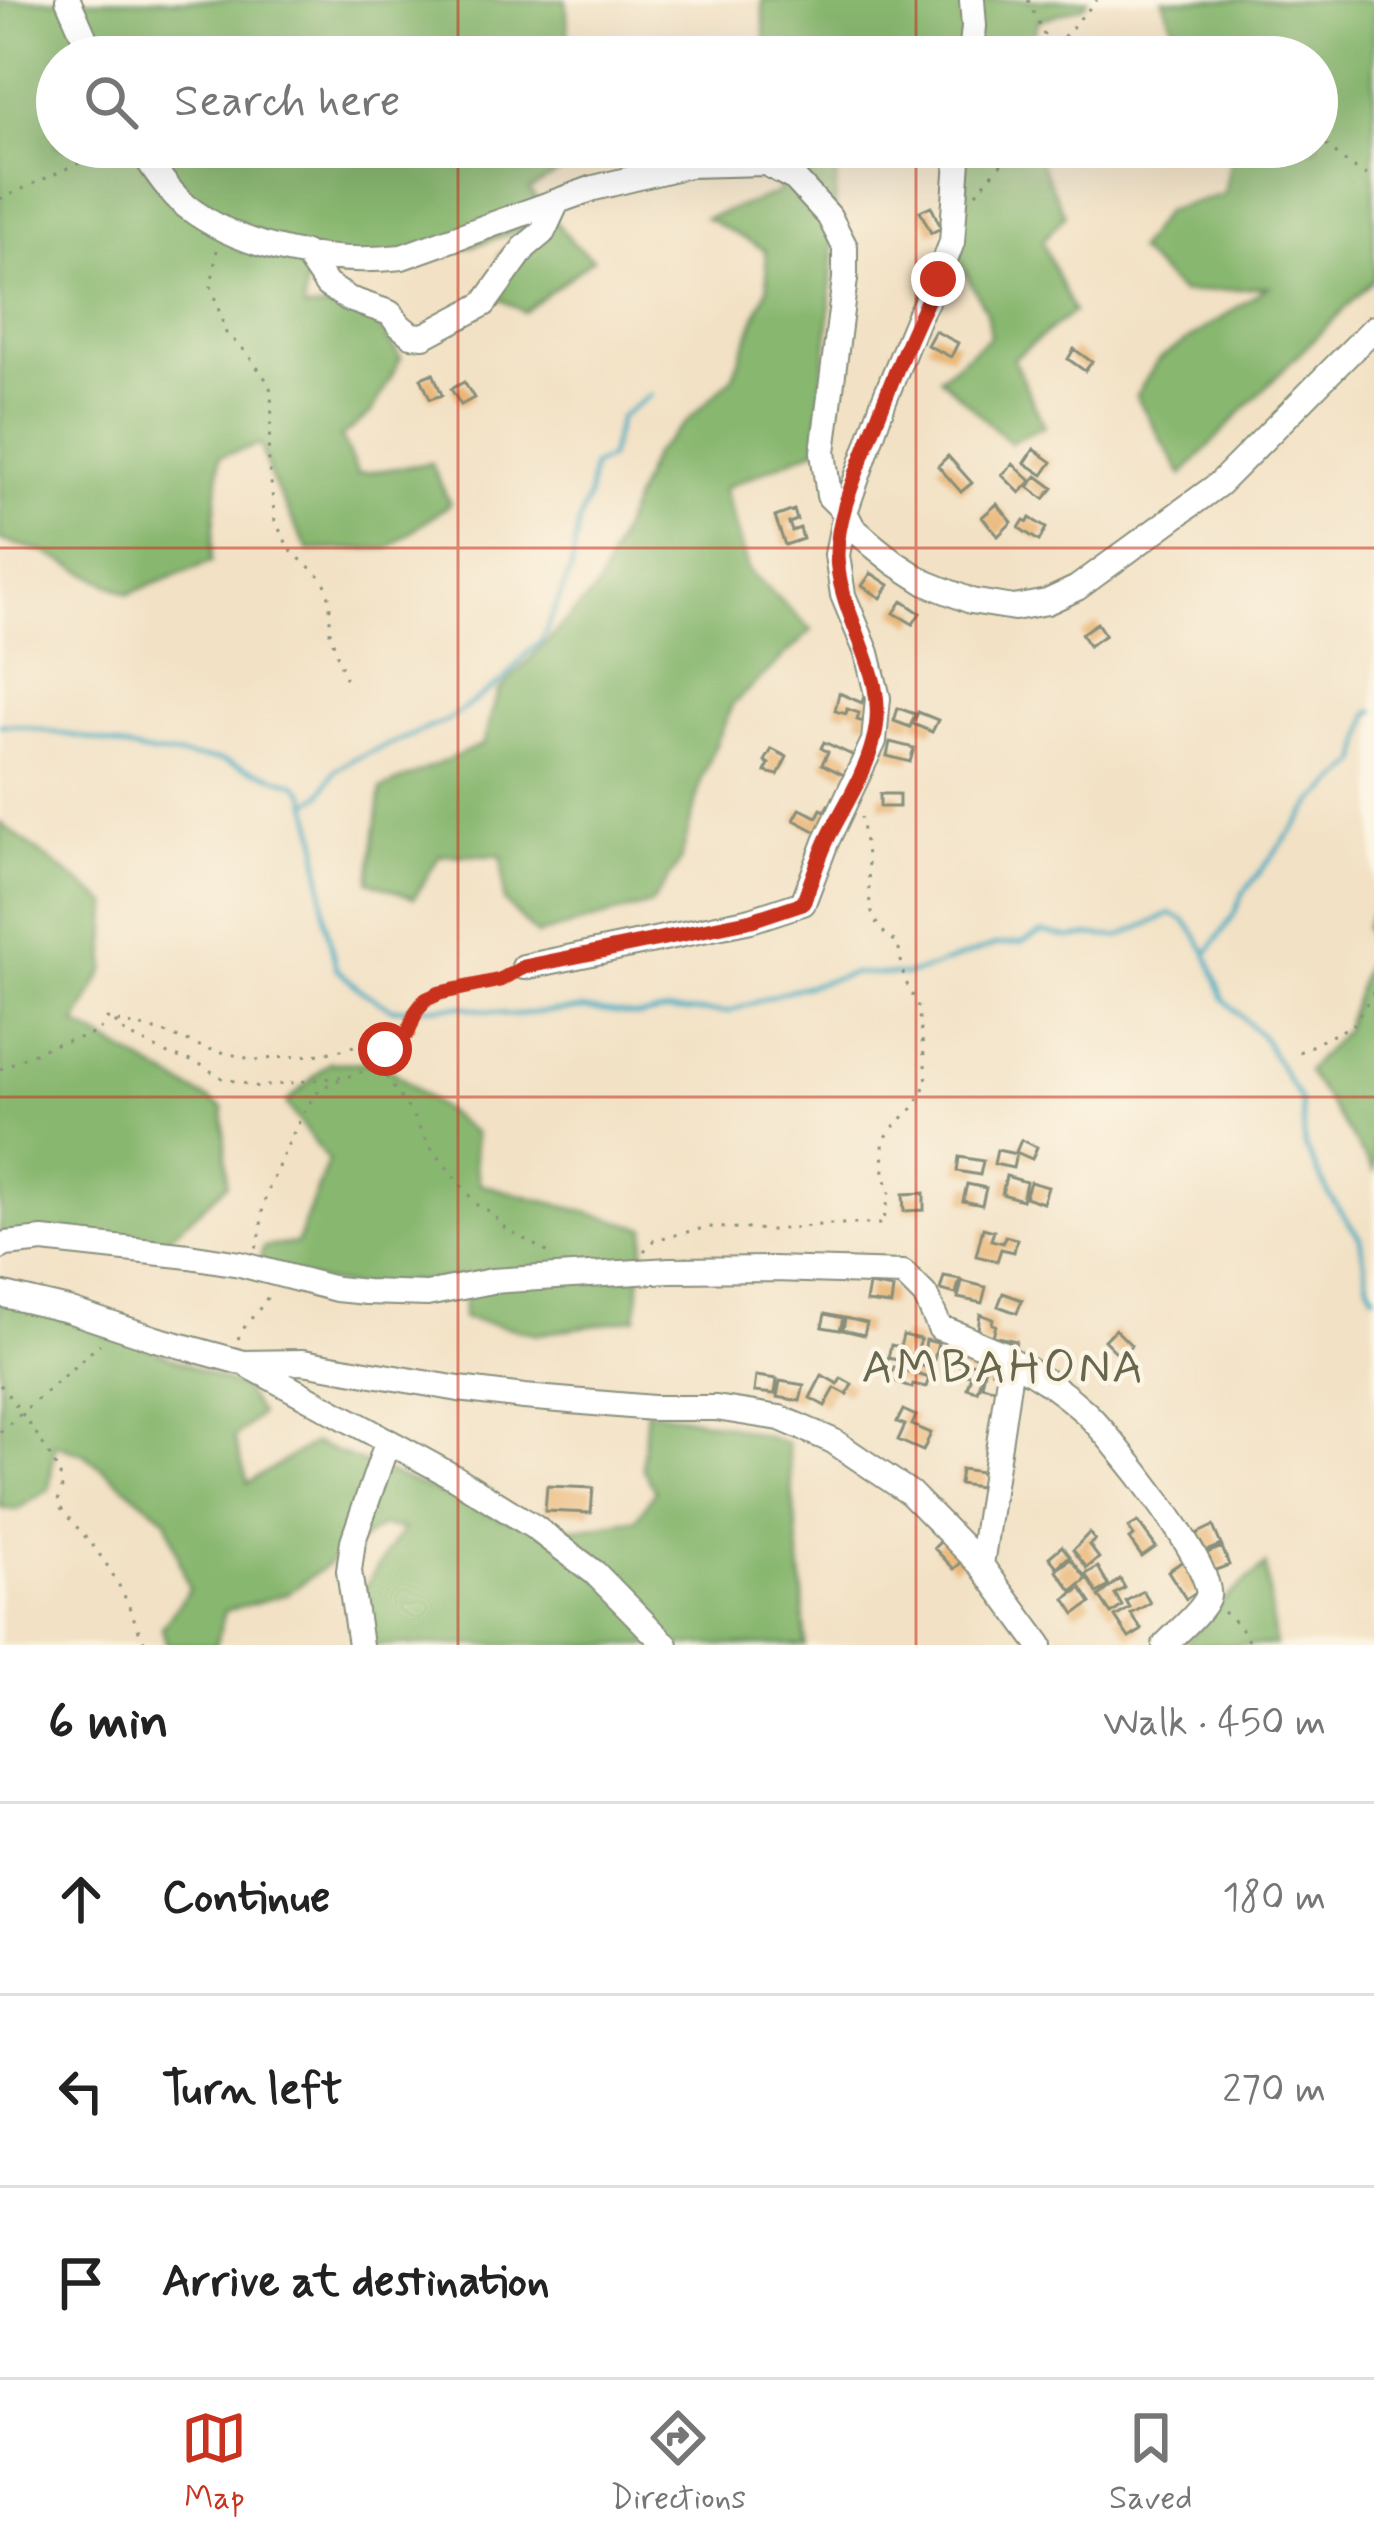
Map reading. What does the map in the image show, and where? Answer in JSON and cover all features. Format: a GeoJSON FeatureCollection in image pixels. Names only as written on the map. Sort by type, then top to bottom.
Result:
{"type":"FeatureCollection","features":[{"type":"Feature","properties":{"kind":"street"},"geometry":{"type":"LineString","coordinates":[[68,0],[84,36]]}},
{"type":"Feature","properties":{"kind":"street"},"geometry":{"type":"LineString","coordinates":[[971,0],[973,36]]}},
{"type":"Feature","properties":{"kind":"street"},"geometry":{"type":"LineString","coordinates":[[155,168],[182,203],[218,225],[265,244],[368,261],[402,257],[594,188],[676,168]]}},
{"type":"Feature","properties":{"kind":"street"},"geometry":{"type":"LineString","coordinates":[[774,168],[812,194],[845,247],[823,452],[829,496],[854,528],[895,563],[926,583],[971,601],[1014,608],[1064,596],[1141,544],[1219,484],[1374,328]]}},
{"type":"Feature","properties":{"kind":"street"},"geometry":{"type":"LineString","coordinates":[[524,967],[752,920],[803,903],[874,741],[878,698],[844,595],[837,555],[844,512],[884,400],[952,242],[958,168]]}},
{"type":"Feature","properties":{"kind":"street"},"geometry":{"type":"LineString","coordinates":[[305,253],[327,285],[349,299],[390,313],[411,335],[424,336],[484,304],[525,247],[543,232],[557,202]]}},
{"type":"Feature","properties":{"kind":"street"},"geometry":{"type":"LineString","coordinates":[[0,1247],[43,1240],[80,1243],[189,1256],[336,1289],[427,1294],[492,1281],[623,1273],[773,1269],[903,1273],[925,1295],[940,1328],[1008,1359],[981,1565]]}},
{"type":"Feature","properties":{"kind":"street"},"geometry":{"type":"LineString","coordinates":[[0,1294],[244,1363],[534,1526],[595,1573],[666,1645]]}},
{"type":"Feature","properties":{"kind":"street"},"geometry":{"type":"LineString","coordinates":[[1008,1359],[1046,1378],[1088,1414],[1130,1462],[1203,1572],[1207,1600],[1165,1645]]}},
{"type":"Feature","properties":{"kind":"street"},"geometry":{"type":"LineString","coordinates":[[244,1363],[303,1362],[524,1397],[653,1408],[716,1408],[780,1418],[833,1441],[910,1493],[981,1565],[1040,1645]]}},
{"type":"Feature","properties":{"kind":"street"},"geometry":{"type":"LineString","coordinates":[[360,1645],[349,1571],[353,1540],[388,1444]]}},
{"type":"Feature","properties":{"kind":"path"},"geometry":{"type":"LineString","coordinates":[[1028,0],[1046,36]]}},
{"type":"Feature","properties":{"kind":"path"},"geometry":{"type":"LineString","coordinates":[[1065,36],[1097,0]]}},
{"type":"Feature","properties":{"kind":"path"},"geometry":{"type":"LineString","coordinates":[[1338,155],[1374,179]]}},
{"type":"Feature","properties":{"kind":"path"},"geometry":{"type":"LineString","coordinates":[[0,200],[69,168]]}},
{"type":"Feature","properties":{"kind":"path"},"geometry":{"type":"LineString","coordinates":[[956,216],[998,168]]}},
{"type":"Feature","properties":{"kind":"path"},"geometry":{"type":"LineString","coordinates":[[218,225],[211,286],[220,319],[226,333],[247,352],[270,385],[268,453],[275,521],[290,550],[324,580],[331,632],[346,681]]}},
{"type":"Feature","properties":{"kind":"path"},"geometry":{"type":"LineString","coordinates":[[623,1273],[654,1240],[708,1227],[772,1231],[883,1224],[890,1192],[884,1175],[884,1141],[915,1106],[927,1081],[918,1006],[904,975],[898,944],[878,927],[868,899],[860,810],[850,794]]}},
{"type":"Feature","properties":{"kind":"path"},"geometry":{"type":"LineString","coordinates":[[244,1363],[237,1340],[248,1320],[262,1309],[263,1205],[304,1108],[318,1091],[378,1066],[387,1048],[408,1033],[425,1000],[500,980],[524,967]]}},
{"type":"Feature","properties":{"kind":"path"},"geometry":{"type":"LineString","coordinates":[[1299,1052],[1353,1025],[1374,992]]}},
{"type":"Feature","properties":{"kind":"path"},"geometry":{"type":"LineString","coordinates":[[0,1069],[52,1045],[97,1033],[107,1019],[255,1060],[321,1054],[372,1040],[381,1040],[387,1048]]}},
{"type":"Feature","properties":{"kind":"path"},"geometry":{"type":"LineString","coordinates":[[114,1020],[127,1034],[237,1082],[259,1087],[350,1075]]}},
{"type":"Feature","properties":{"kind":"path"},"geometry":{"type":"LineString","coordinates":[[378,1066],[431,1148],[477,1205],[505,1228],[565,1262]]}},
{"type":"Feature","properties":{"kind":"path"},"geometry":{"type":"LineString","coordinates":[[0,1432],[120,1327]]}},
{"type":"Feature","properties":{"kind":"path"},"geometry":{"type":"LineString","coordinates":[[0,1385],[58,1468],[62,1485],[57,1504],[89,1538],[118,1582],[146,1645]]}},
{"type":"Feature","properties":{"kind":"path"},"geometry":{"type":"LineString","coordinates":[[1207,1600],[1240,1627],[1250,1645]]}},
{"type":"Feature","properties":{"kind":"green space"},"geometry":{"type":"Polygon","coordinates":[[[0,0],[566,0],[569,36],[36,36],[36,168],[566,168],[529,190],[573,243],[593,259],[524,312],[489,293],[500,255],[524,229],[394,271],[306,276],[304,309],[365,307],[401,358],[372,412],[341,437],[358,474],[431,463],[450,504],[389,548],[308,550],[271,479],[260,445],[220,456],[211,562],[128,594],[42,551],[0,540],[0,0]]]}},
{"type":"Feature","properties":{"kind":"green space"},"geometry":{"type":"Polygon","coordinates":[[[762,0],[1088,0],[1084,6],[1039,20],[1033,36],[765,36],[762,0]]]}},
{"type":"Feature","properties":{"kind":"green space"},"geometry":{"type":"Polygon","coordinates":[[[1163,0],[1370,0],[1374,8],[1374,279],[1182,475],[1136,396],[1158,360],[1268,287],[1181,293],[1137,250],[1165,211],[1224,194],[1229,168],[1338,168],[1338,36],[1185,36],[1172,24],[1163,0]]]}},
{"type":"Feature","properties":{"kind":"green space"},"geometry":{"type":"Polygon","coordinates":[[[776,168],[837,168],[829,322],[816,449],[724,488],[748,570],[812,630],[732,705],[701,781],[680,862],[651,904],[537,935],[504,901],[502,856],[440,855],[414,898],[369,881],[381,789],[483,744],[498,692],[597,589],[653,454],[732,378],[768,286],[765,250],[706,218],[779,193],[776,168]]]}},
{"type":"Feature","properties":{"kind":"green space"},"geometry":{"type":"Polygon","coordinates":[[[945,168],[1043,168],[1065,215],[1042,241],[1073,312],[1013,359],[1044,426],[1010,443],[940,377],[990,337],[987,313],[954,251],[945,168]]]}},
{"type":"Feature","properties":{"kind":"green space"},"geometry":{"type":"Polygon","coordinates":[[[0,823],[108,904],[105,969],[76,1024],[223,1108],[227,1184],[153,1252],[0,1236],[0,823]]]}},
{"type":"Feature","properties":{"kind":"green space"},"geometry":{"type":"Polygon","coordinates":[[[1374,906],[1374,1171],[1307,1071],[1344,1031],[1371,947],[1365,927],[1374,906]]]}},
{"type":"Feature","properties":{"kind":"green space"},"geometry":{"type":"Polygon","coordinates":[[[381,1062],[475,1134],[480,1184],[646,1228],[636,1318],[539,1334],[462,1318],[468,1277],[356,1287],[258,1270],[263,1247],[297,1243],[328,1161],[286,1103],[329,1063],[381,1062]]]}},
{"type":"Feature","properties":{"kind":"green space"},"geometry":{"type":"Polygon","coordinates":[[[0,1285],[242,1388],[260,1414],[234,1438],[248,1483],[314,1443],[506,1520],[578,1529],[636,1519],[655,1491],[642,1467],[647,1410],[787,1443],[805,1645],[368,1645],[360,1594],[403,1529],[381,1526],[287,1594],[225,1611],[216,1645],[167,1645],[162,1628],[189,1589],[166,1519],[84,1454],[55,1444],[49,1489],[16,1510],[0,1507],[0,1285]]]}},
{"type":"Feature","properties":{"kind":"green space"},"geometry":{"type":"Polygon","coordinates":[[[1266,1565],[1275,1645],[1184,1645],[1219,1604],[1266,1565]]]}},
{"type":"Feature","properties":{"kind":"building"},"geometry":{"type":"Polygon","coordinates":[[[931,206],[941,228],[931,233],[920,211],[931,206]]]}},
{"type":"Feature","properties":{"kind":"building"},"geometry":{"type":"Polygon","coordinates":[[[935,331],[958,343],[951,357],[927,345],[935,331]]]}},
{"type":"Feature","properties":{"kind":"building"},"geometry":{"type":"Polygon","coordinates":[[[1074,349],[1092,362],[1085,371],[1068,359],[1074,349]]]}},
{"type":"Feature","properties":{"kind":"building"},"geometry":{"type":"Polygon","coordinates":[[[433,373],[442,395],[430,399],[421,378],[433,373]]]}},
{"type":"Feature","properties":{"kind":"building"},"geometry":{"type":"Polygon","coordinates":[[[464,382],[474,398],[461,405],[451,389],[464,382]]]}},
{"type":"Feature","properties":{"kind":"building"},"geometry":{"type":"Polygon","coordinates":[[[1034,449],[1052,462],[1043,475],[1025,463],[1034,449]]]}},
{"type":"Feature","properties":{"kind":"building"},"geometry":{"type":"Polygon","coordinates":[[[948,456],[972,483],[961,492],[938,466],[948,456]]]}},
{"type":"Feature","properties":{"kind":"building"},"geometry":{"type":"Polygon","coordinates":[[[1013,464],[1031,481],[1020,493],[1002,475],[1013,464]]]}},
{"type":"Feature","properties":{"kind":"building"},"geometry":{"type":"Polygon","coordinates":[[[1037,476],[1053,488],[1044,499],[1028,487],[1037,476]]]}},
{"type":"Feature","properties":{"kind":"building"},"geometry":{"type":"Polygon","coordinates":[[[997,504],[1012,522],[998,536],[982,517],[997,504]]]}},
{"type":"Feature","properties":{"kind":"building"},"geometry":{"type":"Polygon","coordinates":[[[794,510],[797,520],[789,523],[792,531],[800,528],[803,539],[785,545],[775,517],[794,510]]]}},
{"type":"Feature","properties":{"kind":"building"},"geometry":{"type":"Polygon","coordinates":[[[1030,518],[1046,528],[1039,541],[1019,528],[1030,518]]]}},
{"type":"Feature","properties":{"kind":"building"},"geometry":{"type":"Polygon","coordinates":[[[871,573],[889,585],[881,598],[862,586],[871,573]]]}},
{"type":"Feature","properties":{"kind":"building"},"geometry":{"type":"Polygon","coordinates":[[[902,601],[920,613],[913,624],[894,613],[902,601]]]}},
{"type":"Feature","properties":{"kind":"building"},"geometry":{"type":"Polygon","coordinates":[[[1097,623],[1105,635],[1089,646],[1081,634],[1097,623]]]}},
{"type":"Feature","properties":{"kind":"building"},"geometry":{"type":"Polygon","coordinates":[[[839,693],[862,703],[864,696],[874,699],[867,723],[857,720],[859,713],[835,711],[839,693]]]}},
{"type":"Feature","properties":{"kind":"building"},"geometry":{"type":"Polygon","coordinates":[[[898,708],[915,714],[910,727],[894,721],[898,708]]]}},
{"type":"Feature","properties":{"kind":"building"},"geometry":{"type":"Polygon","coordinates":[[[918,712],[938,720],[932,732],[913,724],[918,712]]]}},
{"type":"Feature","properties":{"kind":"building"},"geometry":{"type":"Polygon","coordinates":[[[824,742],[854,756],[844,775],[822,764],[828,752],[821,748],[824,742]]]}},
{"type":"Feature","properties":{"kind":"building"},"geometry":{"type":"Polygon","coordinates":[[[890,742],[914,748],[910,762],[887,756],[890,742]]]}},
{"type":"Feature","properties":{"kind":"building"},"geometry":{"type":"Polygon","coordinates":[[[772,749],[787,757],[778,775],[765,772],[772,749]]]}},
{"type":"Feature","properties":{"kind":"building"},"geometry":{"type":"Polygon","coordinates":[[[880,794],[899,794],[899,807],[880,807],[880,794]]]}},
{"type":"Feature","properties":{"kind":"building"},"geometry":{"type":"Polygon","coordinates":[[[828,805],[836,808],[819,833],[794,820],[800,809],[817,817],[828,805]]]}},
{"type":"Feature","properties":{"kind":"building"},"geometry":{"type":"Polygon","coordinates":[[[1021,1140],[1037,1147],[1032,1159],[1016,1152],[1021,1140]]]}},
{"type":"Feature","properties":{"kind":"building"},"geometry":{"type":"Polygon","coordinates":[[[997,1150],[1016,1154],[1013,1168],[994,1164],[997,1150]]]}},
{"type":"Feature","properties":{"kind":"building"},"geometry":{"type":"Polygon","coordinates":[[[959,1157],[983,1161],[980,1175],[957,1171],[959,1157]]]}},
{"type":"Feature","properties":{"kind":"building"},"geometry":{"type":"Polygon","coordinates":[[[1006,1176],[1026,1182],[1022,1200],[1002,1194],[1006,1176]]]}},
{"type":"Feature","properties":{"kind":"building"},"geometry":{"type":"Polygon","coordinates":[[[1030,1182],[1048,1187],[1043,1203],[1025,1197],[1030,1182]]]}},
{"type":"Feature","properties":{"kind":"building"},"geometry":{"type":"Polygon","coordinates":[[[967,1184],[986,1188],[982,1205],[963,1201],[967,1184]]]}},
{"type":"Feature","properties":{"kind":"building"},"geometry":{"type":"Polygon","coordinates":[[[924,1193],[924,1210],[904,1211],[903,1194],[924,1193]]]}},
{"type":"Feature","properties":{"kind":"building"},"geometry":{"type":"Polygon","coordinates":[[[983,1228],[994,1231],[991,1240],[1017,1239],[1014,1252],[1001,1249],[997,1261],[976,1256],[983,1228]]]}},
{"type":"Feature","properties":{"kind":"building"},"geometry":{"type":"Polygon","coordinates":[[[944,1276],[960,1279],[956,1294],[940,1290],[944,1276]]]}},
{"type":"Feature","properties":{"kind":"building"},"geometry":{"type":"Polygon","coordinates":[[[962,1281],[986,1287],[982,1303],[958,1298],[962,1281]]]}},
{"type":"Feature","properties":{"kind":"building"},"geometry":{"type":"Polygon","coordinates":[[[869,1285],[893,1289],[891,1305],[866,1302],[869,1285]]]}},
{"type":"Feature","properties":{"kind":"building"},"geometry":{"type":"Polygon","coordinates":[[[1003,1293],[1022,1300],[1017,1313],[998,1306],[1003,1293]]]}},
{"type":"Feature","properties":{"kind":"building"},"geometry":{"type":"Polygon","coordinates":[[[825,1314],[843,1318],[840,1330],[822,1327],[825,1314]]]}},
{"type":"Feature","properties":{"kind":"building"},"geometry":{"type":"Polygon","coordinates":[[[980,1314],[993,1319],[993,1336],[1016,1341],[1014,1350],[979,1343],[980,1314]]]}},
{"type":"Feature","properties":{"kind":"building"},"geometry":{"type":"Polygon","coordinates":[[[845,1318],[867,1323],[864,1335],[843,1330],[845,1318]]]}},
{"type":"Feature","properties":{"kind":"building"},"geometry":{"type":"Polygon","coordinates":[[[1115,1329],[1131,1345],[1120,1356],[1104,1340],[1115,1329]]]}},
{"type":"Feature","properties":{"kind":"building"},"geometry":{"type":"Polygon","coordinates":[[[903,1335],[921,1339],[916,1357],[904,1353],[902,1361],[888,1358],[891,1345],[900,1347],[903,1335]]]}},
{"type":"Feature","properties":{"kind":"building"},"geometry":{"type":"Polygon","coordinates":[[[926,1340],[938,1343],[932,1368],[916,1365],[918,1354],[924,1355],[926,1340]]]}},
{"type":"Feature","properties":{"kind":"building"},"geometry":{"type":"Polygon","coordinates":[[[987,1356],[995,1359],[992,1371],[1005,1374],[1001,1390],[981,1385],[987,1356]]]}},
{"type":"Feature","properties":{"kind":"building"},"geometry":{"type":"Polygon","coordinates":[[[962,1361],[984,1366],[977,1391],[967,1388],[971,1375],[959,1373],[962,1361]]]}},
{"type":"Feature","properties":{"kind":"building"},"geometry":{"type":"Polygon","coordinates":[[[894,1367],[929,1378],[926,1387],[913,1384],[912,1388],[890,1379],[894,1367]]]}},
{"type":"Feature","properties":{"kind":"building"},"geometry":{"type":"Polygon","coordinates":[[[822,1375],[838,1384],[841,1378],[852,1384],[847,1394],[835,1388],[825,1406],[810,1398],[822,1375]]]}},
{"type":"Feature","properties":{"kind":"building"},"geometry":{"type":"Polygon","coordinates":[[[756,1376],[777,1379],[775,1394],[754,1392],[756,1376]]]}},
{"type":"Feature","properties":{"kind":"building"},"geometry":{"type":"Polygon","coordinates":[[[780,1381],[804,1385],[800,1401],[777,1397],[780,1381]]]}},
{"type":"Feature","properties":{"kind":"building"},"geometry":{"type":"Polygon","coordinates":[[[903,1410],[916,1416],[912,1425],[931,1433],[923,1451],[898,1440],[905,1425],[897,1422],[903,1410]]]}},
{"type":"Feature","properties":{"kind":"building"},"geometry":{"type":"Polygon","coordinates":[[[961,1469],[988,1473],[986,1488],[959,1484],[961,1469]]]}},
{"type":"Feature","properties":{"kind":"building"},"geometry":{"type":"Polygon","coordinates":[[[547,1486],[593,1488],[591,1513],[545,1511],[547,1486]]]}},
{"type":"Feature","properties":{"kind":"building"},"geometry":{"type":"Polygon","coordinates":[[[1138,1522],[1156,1547],[1142,1557],[1129,1539],[1134,1536],[1128,1528],[1138,1522]]]}},
{"type":"Feature","properties":{"kind":"building"},"geometry":{"type":"Polygon","coordinates":[[[1213,1526],[1221,1545],[1204,1552],[1196,1534],[1213,1526]]]}},
{"type":"Feature","properties":{"kind":"building"},"geometry":{"type":"Polygon","coordinates":[[[1089,1533],[1095,1540],[1089,1545],[1099,1558],[1087,1568],[1073,1550],[1089,1533]]]}},
{"type":"Feature","properties":{"kind":"building"},"geometry":{"type":"Polygon","coordinates":[[[945,1537],[965,1559],[954,1569],[934,1548],[945,1537]]]}},
{"type":"Feature","properties":{"kind":"building"},"geometry":{"type":"Polygon","coordinates":[[[1062,1546],[1070,1556],[1057,1567],[1049,1557],[1062,1546]]]}},
{"type":"Feature","properties":{"kind":"building"},"geometry":{"type":"Polygon","coordinates":[[[1222,1547],[1229,1565],[1211,1572],[1204,1554],[1222,1547]]]}},
{"type":"Feature","properties":{"kind":"building"},"geometry":{"type":"Polygon","coordinates":[[[1071,1559],[1087,1579],[1072,1591],[1056,1570],[1071,1559]]]}},
{"type":"Feature","properties":{"kind":"building"},"geometry":{"type":"Polygon","coordinates":[[[1183,1561],[1202,1588],[1186,1599],[1168,1571],[1183,1561]]]}},
{"type":"Feature","properties":{"kind":"building"},"geometry":{"type":"Polygon","coordinates":[[[1098,1567],[1109,1586],[1097,1593],[1086,1574],[1098,1567]]]}},
{"type":"Feature","properties":{"kind":"building"},"geometry":{"type":"Polygon","coordinates":[[[1120,1579],[1125,1588],[1115,1594],[1122,1606],[1111,1614],[1099,1596],[1120,1579]]]}},
{"type":"Feature","properties":{"kind":"building"},"geometry":{"type":"Polygon","coordinates":[[[1081,1588],[1091,1603],[1075,1614],[1065,1599],[1081,1588]]]}},
{"type":"Feature","properties":{"kind":"building"},"geometry":{"type":"Polygon","coordinates":[[[1143,1591],[1150,1603],[1131,1614],[1142,1630],[1129,1638],[1115,1617],[1130,1608],[1126,1601],[1143,1591]]]}},
{"type":"Feature","properties":{"kind":"waterway"},"geometry":{"type":"LineString","coordinates":[[308,804],[321,795],[335,771],[448,720],[504,680],[541,642],[571,570],[593,466],[609,458],[620,417],[651,395]]}},
{"type":"Feature","properties":{"kind":"waterway"},"geometry":{"type":"LineString","coordinates":[[1208,953],[1242,895],[1315,801],[1358,763],[1369,713],[1374,711]]}},
{"type":"Feature","properties":{"kind":"waterway"},"geometry":{"type":"LineString","coordinates":[[0,725],[143,752],[222,760],[296,784],[305,793],[317,836],[325,920],[336,968],[363,992],[393,1009],[461,1006],[509,1015],[584,1009],[639,1016],[668,1011],[728,1012],[855,973],[905,975],[1043,932],[1071,938],[1118,937],[1171,914],[1195,933],[1224,999],[1262,1037],[1301,1101],[1305,1147],[1330,1196],[1360,1238],[1374,1295]]}},
{"type":"Feature","properties":{"kind":"district","name":"AMBAHONA"},"geometry":{"type":"Point","coordinates":[1004,1365]}},
{"type":"Feature","properties":{"kind":"route"},"geometry":{"type":"LineString","coordinates":[[385,1049],[408,1033],[425,1000],[440,993],[500,980],[524,967],[752,920],[803,903],[874,741],[878,698],[844,595],[837,555],[844,512],[884,400],[938,279]]}}]}
